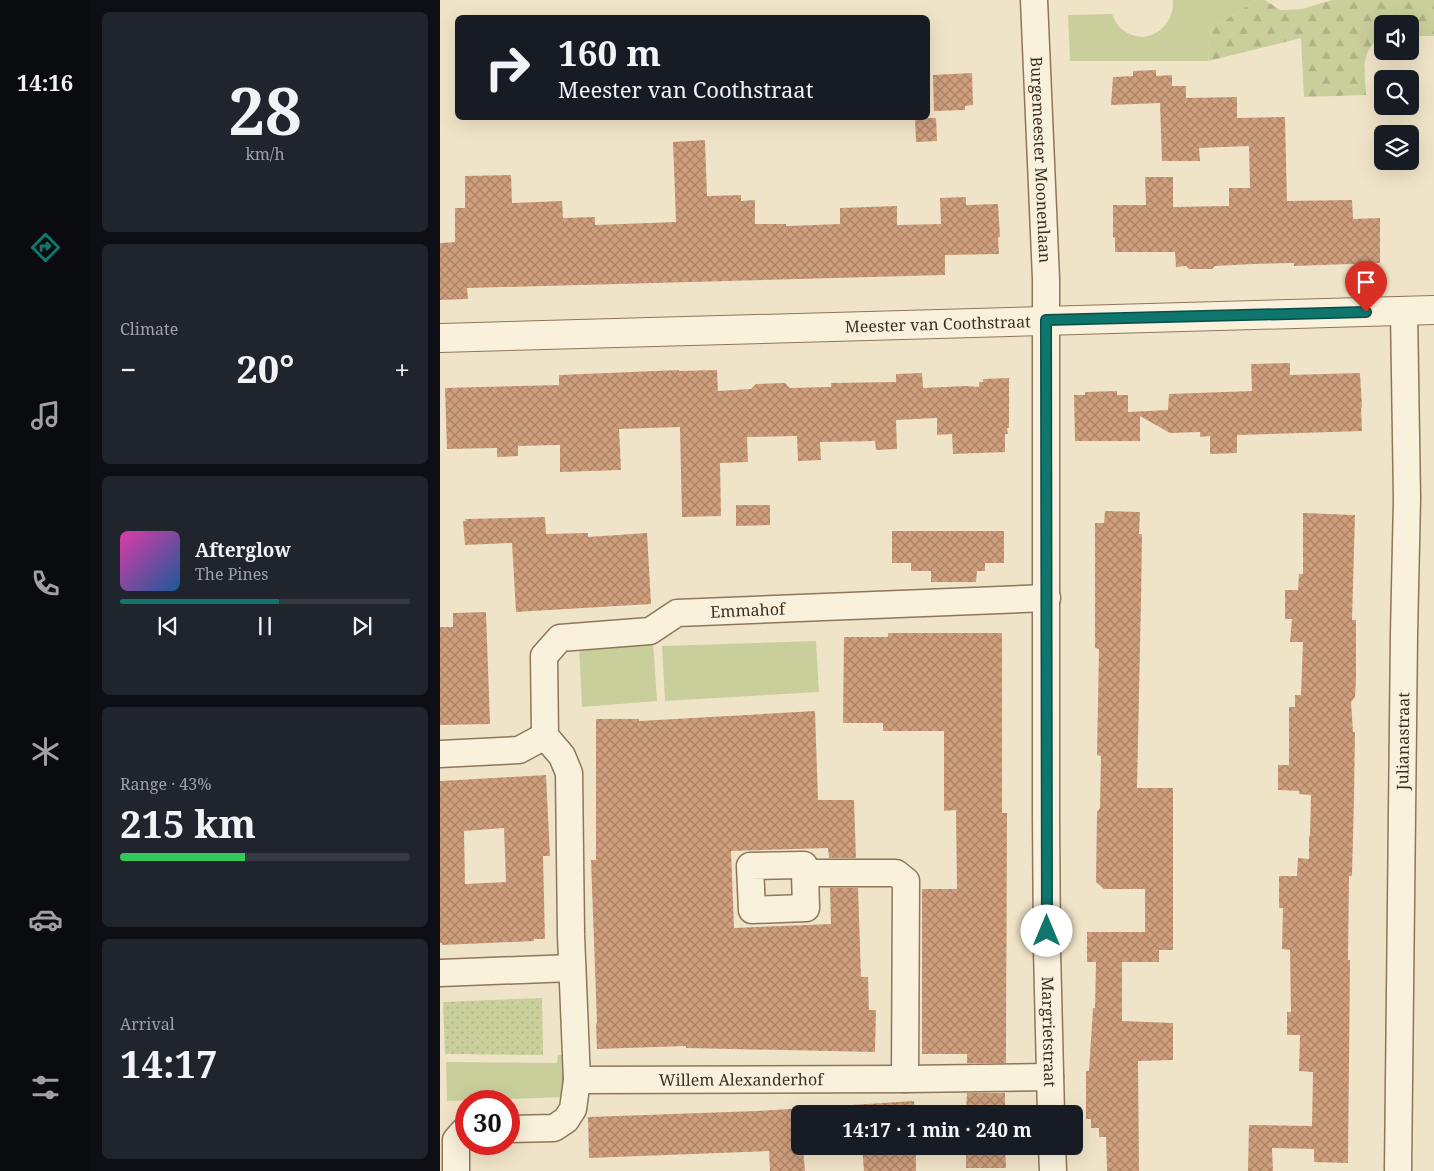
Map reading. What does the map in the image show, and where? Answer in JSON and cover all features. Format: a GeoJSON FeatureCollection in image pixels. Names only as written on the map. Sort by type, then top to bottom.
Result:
{"type":"FeatureCollection","features":[{"type":"Feature","properties":{"kind":"street","name":"Burgemeester Moonenlaan"},"geometry":{"type":"LineString","coordinates":[[1034,0],[1046,279],[1046,320]]}},
{"type":"Feature","properties":{"kind":"street","name":"Meester van Coothstraat"},"geometry":{"type":"LineString","coordinates":[[440,338],[1434,310]]}},
{"type":"Feature","properties":{"kind":"street","name":"Julianastraat"},"geometry":{"type":"LineString","coordinates":[[1398,1171],[1407,499],[1404,311]]}},
{"type":"Feature","properties":{"kind":"street","name":"Margrietstraat"},"geometry":{"type":"LineString","coordinates":[[1046,320],[1046,835],[1051,1105]]}},
{"type":"Feature","properties":{"kind":"street","name":"Emmahof"},"geometry":{"type":"LineString","coordinates":[[545,736],[544,656],[560,638],[650,632],[677,613],[1047,598]]}},
{"type":"Feature","properties":{"kind":"street"},"geometry":{"type":"LineString","coordinates":[[440,754],[519,750],[545,736],[562,756],[569,773],[572,968],[577,1080],[573,1109],[566,1120],[554,1128],[520,1129]]}},
{"type":"Feature","properties":{"kind":"street"},"geometry":{"type":"LineString","coordinates":[[805,873],[896,873],[906,881],[905,1079]]}},
{"type":"Feature","properties":{"kind":"street"},"geometry":{"type":"LineString","coordinates":[[440,973],[572,968]]}},
{"type":"Feature","properties":{"kind":"street","name":"Willem Alexanderhof"},"geometry":{"type":"LineString","coordinates":[[577,1080],[1050,1077]]}},
{"type":"Feature","properties":{"kind":"street"},"geometry":{"type":"LineString","coordinates":[[456,1155],[456,1171]]}},
{"type":"Feature","properties":{"kind":"street"},"geometry":{"type":"LineString","coordinates":[[1052,1155],[1052,1171]]}},
{"type":"Feature","properties":{"kind":"green space"},"geometry":{"type":"Polygon","coordinates":[[[1173,0],[1257,0],[1211,29],[1208,61],[1070,61],[1068,15],[1112,14],[1123,30],[1132,35],[1149,36],[1157,32],[1169,19],[1173,0]]]}},
{"type":"Feature","properties":{"kind":"green space"},"geometry":{"type":"Polygon","coordinates":[[[1257,0],[1265,0],[1280,10],[1302,9],[1332,0],[1434,0],[1434,36],[1419,36],[1419,15],[1374,15],[1374,44],[1370,48],[1365,62],[1366,95],[1304,97],[1301,38],[1208,61],[1211,29],[1257,0]]]}},
{"type":"Feature","properties":{"kind":"green space"},"geometry":{"type":"Polygon","coordinates":[[[653,641],[657,701],[582,707],[579,645],[653,641]]]}},
{"type":"Feature","properties":{"kind":"green space"},"geometry":{"type":"Polygon","coordinates":[[[816,641],[819,692],[665,701],[662,646],[816,641]]]}},
{"type":"Feature","properties":{"kind":"green space"},"geometry":{"type":"Polygon","coordinates":[[[542,998],[543,1055],[445,1054],[443,1002],[542,998]]]}},
{"type":"Feature","properties":{"kind":"green space"},"geometry":{"type":"Polygon","coordinates":[[[558,1055],[566,1055],[568,1097],[520,1099],[520,1090],[455,1090],[455,1101],[447,1101],[446,1062],[557,1063],[558,1055]]]}},
{"type":"Feature","properties":{"kind":"building"},"geometry":{"type":"Polygon","coordinates":[[[1156,70],[1156,76],[1172,75],[1172,86],[1186,86],[1186,98],[1237,97],[1237,118],[1285,117],[1287,201],[1352,200],[1353,219],[1380,218],[1380,263],[1294,266],[1294,263],[1253,264],[1215,266],[1212,269],[1189,269],[1186,266],[1176,267],[1175,252],[1115,252],[1113,205],[1146,205],[1145,177],[1173,177],[1173,207],[1229,206],[1229,188],[1250,188],[1249,146],[1199,148],[1200,161],[1162,161],[1160,103],[1111,105],[1113,77],[1133,76],[1133,71],[1156,70]]]}},
{"type":"Feature","properties":{"kind":"building"},"geometry":{"type":"Polygon","coordinates":[[[972,73],[973,105],[965,106],[965,110],[934,111],[933,75],[972,73]]]}},
{"type":"Feature","properties":{"kind":"building"},"geometry":{"type":"Polygon","coordinates":[[[936,118],[937,141],[916,142],[915,120],[936,118]]]}},
{"type":"Feature","properties":{"kind":"building"},"geometry":{"type":"Polygon","coordinates":[[[705,140],[707,196],[741,195],[741,201],[755,200],[755,224],[786,224],[786,226],[840,224],[840,208],[897,206],[897,225],[941,224],[940,198],[966,197],[966,205],[998,204],[999,254],[945,255],[945,275],[467,288],[468,299],[440,300],[440,243],[455,242],[455,208],[465,208],[465,176],[511,175],[512,203],[562,201],[563,218],[595,217],[595,225],[676,222],[673,142],[705,140]]]}},
{"type":"Feature","properties":{"kind":"building"},"geometry":{"type":"Polygon","coordinates":[[[1290,363],[1290,375],[1360,373],[1362,431],[1237,435],[1237,453],[1210,454],[1210,436],[1200,437],[1200,432],[1170,433],[1140,416],[1140,441],[1075,441],[1074,395],[1085,395],[1085,392],[1117,391],[1117,395],[1128,395],[1128,412],[1168,410],[1169,394],[1252,391],[1251,364],[1290,363]]]}},
{"type":"Feature","properties":{"kind":"building"},"geometry":{"type":"Polygon","coordinates":[[[717,370],[718,391],[751,389],[756,384],[785,383],[790,388],[831,387],[831,383],[896,382],[896,374],[922,373],[923,388],[979,387],[979,382],[983,382],[983,379],[1009,378],[1009,428],[1007,428],[1008,434],[1005,434],[1005,452],[953,454],[952,434],[937,435],[937,418],[896,420],[897,449],[876,450],[875,441],[820,442],[821,460],[798,461],[797,436],[747,437],[748,462],[720,463],[721,516],[682,517],[680,427],[619,429],[621,470],[560,472],[560,445],[518,446],[518,456],[497,457],[497,448],[447,449],[445,388],[559,385],[559,375],[717,370]]]}},
{"type":"Feature","properties":{"kind":"building"},"geometry":{"type":"Polygon","coordinates":[[[736,505],[770,505],[770,525],[736,526],[736,505]]]}},
{"type":"Feature","properties":{"kind":"building"},"geometry":{"type":"Polygon","coordinates":[[[1105,511],[1140,512],[1139,534],[1142,534],[1137,788],[1173,788],[1173,950],[1159,950],[1159,962],[1122,962],[1122,1021],[1173,1023],[1173,1060],[1138,1061],[1139,1171],[1107,1171],[1106,1137],[1099,1137],[1099,1128],[1091,1128],[1091,1119],[1086,1119],[1086,1071],[1089,1071],[1093,1008],[1095,1008],[1096,962],[1087,962],[1087,932],[1145,932],[1145,889],[1104,889],[1096,882],[1097,812],[1100,808],[1101,756],[1097,755],[1099,649],[1095,648],[1095,523],[1104,523],[1105,511]]]}},
{"type":"Feature","properties":{"kind":"building"},"geometry":{"type":"Polygon","coordinates":[[[1303,513],[1355,515],[1352,620],[1356,620],[1356,679],[1355,697],[1351,702],[1353,732],[1355,732],[1352,876],[1349,876],[1348,1163],[1314,1162],[1314,1149],[1272,1148],[1273,1171],[1248,1171],[1249,1125],[1312,1126],[1313,1072],[1299,1071],[1300,1035],[1287,1035],[1287,1012],[1291,1012],[1290,950],[1282,949],[1283,908],[1279,908],[1279,876],[1297,876],[1298,858],[1309,859],[1311,795],[1299,794],[1299,791],[1278,790],[1278,765],[1289,765],[1289,707],[1295,707],[1295,695],[1301,695],[1303,642],[1290,642],[1292,619],[1285,619],[1285,590],[1298,590],[1299,574],[1303,574],[1303,513]]]}},
{"type":"Feature","properties":{"kind":"building"},"geometry":{"type":"Polygon","coordinates":[[[545,517],[546,534],[588,533],[588,537],[647,533],[651,604],[516,612],[512,543],[465,545],[463,521],[466,521],[465,519],[545,517]]]}},
{"type":"Feature","properties":{"kind":"building"},"geometry":{"type":"Polygon","coordinates":[[[892,531],[1004,531],[1004,563],[985,563],[985,571],[977,571],[976,582],[931,582],[931,571],[911,571],[911,563],[892,563],[892,531]]]}},
{"type":"Feature","properties":{"kind":"building"},"geometry":{"type":"Polygon","coordinates":[[[486,612],[490,724],[440,725],[440,627],[453,627],[453,613],[486,612]]]}},
{"type":"Feature","properties":{"kind":"building"},"geometry":{"type":"Polygon","coordinates":[[[888,633],[1002,633],[1002,813],[1007,813],[1006,1063],[967,1063],[967,1054],[922,1054],[922,889],[957,889],[956,810],[944,811],[944,731],[883,731],[883,723],[843,723],[844,637],[888,637],[888,633]]]}},
{"type":"Feature","properties":{"kind":"building"},"geometry":{"type":"Polygon","coordinates":[[[815,711],[818,800],[854,800],[856,858],[829,858],[828,848],[731,851],[734,928],[831,924],[830,888],[858,888],[861,977],[868,977],[869,1010],[876,1010],[875,1052],[686,1048],[686,1046],[597,1049],[591,860],[596,860],[596,719],[639,719],[639,721],[815,711]]]}},
{"type":"Feature","properties":{"kind":"building"},"geometry":{"type":"Polygon","coordinates":[[[546,775],[550,856],[543,856],[545,939],[442,945],[440,943],[440,781],[546,775]],[[504,828],[464,831],[465,884],[506,882],[504,828]]]}},
{"type":"Feature","properties":{"kind":"building"},"geometry":{"type":"Polygon","coordinates":[[[967,1093],[1005,1093],[1005,1105],[966,1105],[967,1093]]]}},
{"type":"Feature","properties":{"kind":"building"},"geometry":{"type":"Polygon","coordinates":[[[914,1101],[914,1105],[851,1105],[914,1101]]]}},
{"type":"Feature","properties":{"kind":"building"},"geometry":{"type":"Polygon","coordinates":[[[791,1109],[791,1155],[804,1155],[805,1171],[770,1171],[769,1151],[589,1158],[588,1117],[791,1109]]]}},
{"type":"Feature","properties":{"kind":"building"},"geometry":{"type":"Polygon","coordinates":[[[863,1155],[916,1155],[916,1171],[864,1171],[863,1155]]]}},
{"type":"Feature","properties":{"kind":"building"},"geometry":{"type":"Polygon","coordinates":[[[966,1155],[1005,1155],[1006,1168],[966,1168],[966,1155]]]}},
{"type":"Feature","properties":{"kind":"route"},"geometry":{"type":"LineString","coordinates":[[1047,931],[1046,320],[1366,312]]}}]}
